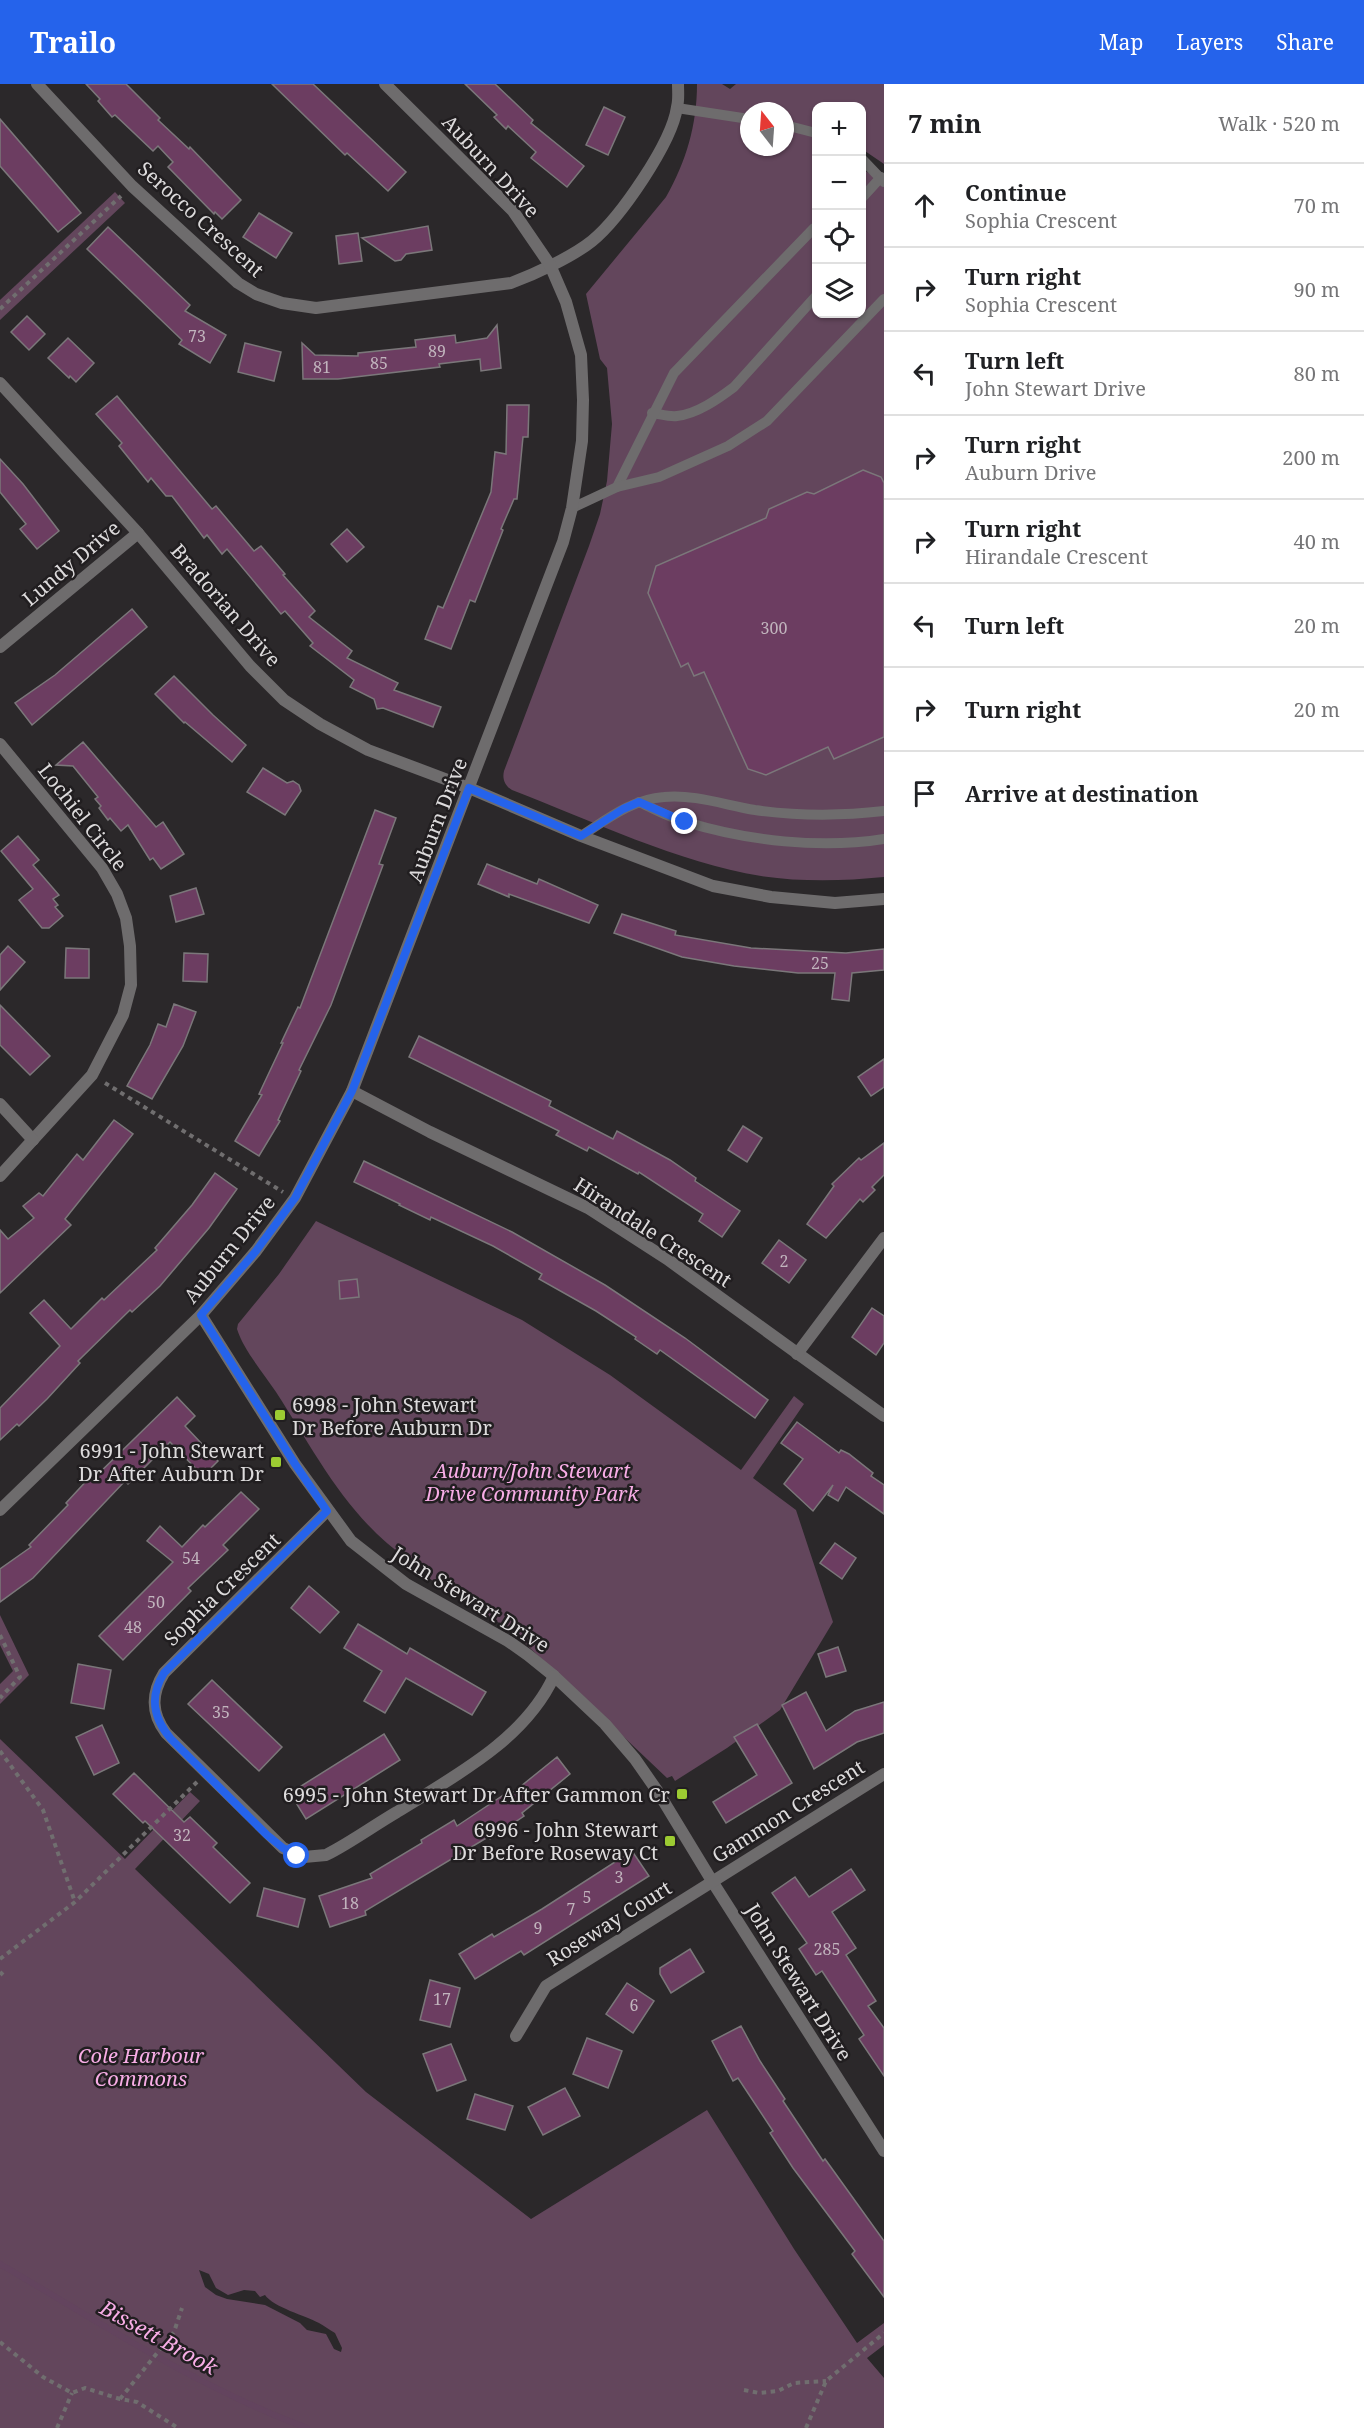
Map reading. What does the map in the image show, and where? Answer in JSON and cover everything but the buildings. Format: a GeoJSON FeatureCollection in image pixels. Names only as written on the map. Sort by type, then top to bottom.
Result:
{"type":"FeatureCollection","features":[{"type":"Feature","properties":{"kind":"street","name":"Serocco Crescent"},"geometry":{"type":"LineString","coordinates":[[37,84],[132,186],[238,283],[269,299],[316,308],[511,283],[591,242],[615,217],[640,184],[663,145],[677,108],[678,84]]}},
{"type":"Feature","properties":{"kind":"street","name":"Auburn Drive"},"geometry":{"type":"LineString","coordinates":[[0,1510],[201,1315],[256,1251],[295,1198],[352,1091],[563,542],[572,508],[582,441],[581,355],[566,302],[550,265],[513,211],[385,84]]}},
{"type":"Feature","properties":{"kind":"street","name":"Bradorian Drive"},"geometry":{"type":"LineString","coordinates":[[0,383],[138,533],[250,666],[284,700],[320,724],[368,750],[469,788]]}},
{"type":"Feature","properties":{"kind":"street","name":"Lundy Drive"},"geometry":{"type":"LineString","coordinates":[[0,647],[138,533]]}},
{"type":"Feature","properties":{"kind":"street","name":"Lochiel Circle"},"geometry":{"type":"LineString","coordinates":[[0,744],[102,868],[117,894],[126,918],[130,946],[131,985],[123,1015],[92,1075],[0,1176]]}},
{"type":"Feature","properties":{"kind":"street"},"geometry":{"type":"LineString","coordinates":[[469,788],[581,836],[713,886],[742,892],[835,903],[884,898]]}},
{"type":"Feature","properties":{"kind":"street","name":"Hirandale Crescent"},"geometry":{"type":"LineString","coordinates":[[352,1091],[430,1132],[588,1208],[667,1259],[884,1416]]}},
{"type":"Feature","properties":{"kind":"street"},"geometry":{"type":"LineString","coordinates":[[0,1104],[33,1140]]}},
{"type":"Feature","properties":{"kind":"street"},"geometry":{"type":"LineString","coordinates":[[797,1354],[884,1238]]}},
{"type":"Feature","properties":{"kind":"street","name":"John Stewart Drive"},"geometry":{"type":"LineString","coordinates":[[201,1315],[295,1464],[351,1541],[406,1584],[508,1641],[554,1676],[605,1724],[635,1759],[884,2151]]}},
{"type":"Feature","properties":{"kind":"street","name":"Sophia Crescent"},"geometry":{"type":"LineString","coordinates":[[327,1511],[180,1657],[159,1681],[154,1695],[157,1719],[171,1739],[283,1848],[304,1857],[326,1855],[489,1753],[509,1735],[546,1693],[554,1676]]}},
{"type":"Feature","properties":{"kind":"street","name":"Gammon Crescent"},"geometry":{"type":"LineString","coordinates":[[712,1881],[884,1774]]}},
{"type":"Feature","properties":{"kind":"street","name":"Roseway Court"},"geometry":{"type":"LineString","coordinates":[[516,2036],[546,1986],[712,1881]]}},
{"type":"Feature","properties":{"kind":"lane"},"geometry":{"type":"LineString","coordinates":[[677,108],[740,117]]}},
{"type":"Feature","properties":{"kind":"lane"},"geometry":{"type":"LineString","coordinates":[[794,127],[812,132]]}},
{"type":"Feature","properties":{"kind":"lane"},"geometry":{"type":"LineString","coordinates":[[866,164],[882,179],[866,193]]}},
{"type":"Feature","properties":{"kind":"lane"},"geometry":{"type":"LineString","coordinates":[[617,487],[674,373],[812,230]]}},
{"type":"Feature","properties":{"kind":"lane"},"geometry":{"type":"LineString","coordinates":[[572,508],[617,487],[669,473],[728,446],[767,422],[884,299]]}},
{"type":"Feature","properties":{"kind":"lane"},"geometry":{"type":"LineString","coordinates":[[652,413],[676,416],[692,412],[722,396],[734,387],[812,300]]}},
{"type":"Feature","properties":{"kind":"lane"},"geometry":{"type":"LineString","coordinates":[[581,836],[623,809],[663,796],[758,810],[805,814],[846,815],[884,811]]}},
{"type":"Feature","properties":{"kind":"lane"},"geometry":{"type":"LineString","coordinates":[[639,802],[685,822],[755,837],[798,843],[855,844],[884,839]]}},
{"type":"Feature","properties":{"kind":"path"},"geometry":{"type":"LineString","coordinates":[[0,309],[132,186]]}},
{"type":"Feature","properties":{"kind":"path"},"geometry":{"type":"LineString","coordinates":[[92,1075],[295,1198]]}},
{"type":"Feature","properties":{"kind":"path"},"geometry":{"type":"LineString","coordinates":[[0,1635],[20,1677],[0,1698]]}},
{"type":"Feature","properties":{"kind":"path"},"geometry":{"type":"LineString","coordinates":[[0,1751],[43,1810],[75,1902]]}},
{"type":"Feature","properties":{"kind":"path"},"geometry":{"type":"LineString","coordinates":[[0,1959],[75,1902],[205,1774]]}},
{"type":"Feature","properties":{"kind":"path"},"geometry":{"type":"LineString","coordinates":[[120,2399],[174,2332],[182,2308]]}},
{"type":"Feature","properties":{"kind":"path"},"geometry":{"type":"LineString","coordinates":[[806,2428],[826,2381],[884,2333]]}},
{"type":"Feature","properties":{"kind":"path"},"geometry":{"type":"LineString","coordinates":[[0,2342],[43,2377],[72,2393]]}},
{"type":"Feature","properties":{"kind":"path"},"geometry":{"type":"LineString","coordinates":[[744,2390],[759,2393],[778,2391],[794,2383],[826,2381]]}},
{"type":"Feature","properties":{"kind":"path"},"geometry":{"type":"LineString","coordinates":[[57,2428],[72,2393],[85,2388],[137,2402],[178,2428]]}},
{"type":"Feature","properties":{"kind":"green space"},"geometry":{"type":"Polygon","coordinates":[[[697,84],[722,84],[730,89],[736,84],[884,84],[884,164],[866,152],[866,102],[812,102],[812,318],[866,318],[866,171],[884,182],[884,877],[807,880],[776,878],[730,870],[667,851],[603,827],[512,790],[504,779],[504,771],[589,546],[600,514],[607,481],[612,424],[607,368],[600,359],[586,294],[666,197],[685,157],[695,114],[697,84]]]}},
{"type":"Feature","properties":{"kind":"green space"},"geometry":{"type":"Polygon","coordinates":[[[115,192],[125,203],[0,320],[0,300],[115,192]]]}},
{"type":"Feature","properties":{"kind":"green space","name":"Auburn/John Stewart Drive Community Park"},"geometry":{"type":"Polygon","coordinates":[[[316,1221],[522,1320],[610,1375],[741,1470],[794,1396],[804,1404],[753,1478],[796,1510],[833,1622],[780,1710],[675,1781],[672,1776],[667,1778],[512,1631],[408,1565],[409,1560],[368,1525],[350,1505],[319,1461],[249,1353],[237,1329],[238,1324],[279,1274],[316,1221]]]}},
{"type":"Feature","properties":{"kind":"green space"},"geometry":{"type":"Polygon","coordinates":[[[0,1615],[29,1675],[0,1704],[0,1684],[13,1671],[0,1645],[0,1615]]]}},
{"type":"Feature","properties":{"kind":"green space","name":"Cole Harbour Commons"},"geometry":{"type":"Polygon","coordinates":[[[0,1739],[125,1859],[190,1792],[200,1801],[135,1869],[366,2092],[531,2219],[707,2110],[794,2249],[857,2343],[884,2323],[884,2345],[867,2358],[884,2378],[884,2428],[0,2428],[0,1739]],[[199,2270],[205,2287],[216,2295],[265,2305],[300,2323],[307,2330],[326,2334],[334,2349],[341,2352],[342,2348],[335,2333],[321,2324],[282,2307],[265,2295],[260,2297],[255,2291],[244,2290],[228,2295],[216,2288],[209,2274],[199,2270]]]}},
{"type":"Feature","properties":{"kind":"waterway","name":"Bissett Brook"},"geometry":{"type":"LineString","coordinates":[[0,2264],[188,2374],[266,2412],[307,2428]]}},
{"type":"Feature","properties":{"kind":"place","name":"6998 - John Stewart Dr Before Auburn Dr"},"geometry":{"type":"Point","coordinates":[280,1415]}},
{"type":"Feature","properties":{"kind":"place","name":"6991 - John Stewart Dr After Auburn Dr"},"geometry":{"type":"Point","coordinates":[276,1462]}},
{"type":"Feature","properties":{"kind":"place","name":"6995 - John Stewart Dr After Gammon Cr"},"geometry":{"type":"Point","coordinates":[682,1794]}},
{"type":"Feature","properties":{"kind":"place","name":"6996 - John Stewart Dr Before Roseway Ct"},"geometry":{"type":"Point","coordinates":[670,1841]}},
{"type":"Feature","properties":{"kind":"route"},"geometry":{"type":"LineString","coordinates":[[297,1856],[267,1835],[171,1739],[161,1726],[154,1711],[154,1695],[164,1673],[310,1531],[327,1511],[201,1315],[256,1251],[295,1198],[352,1091],[469,788],[581,836],[623,809],[639,802],[685,822]]}}]}
